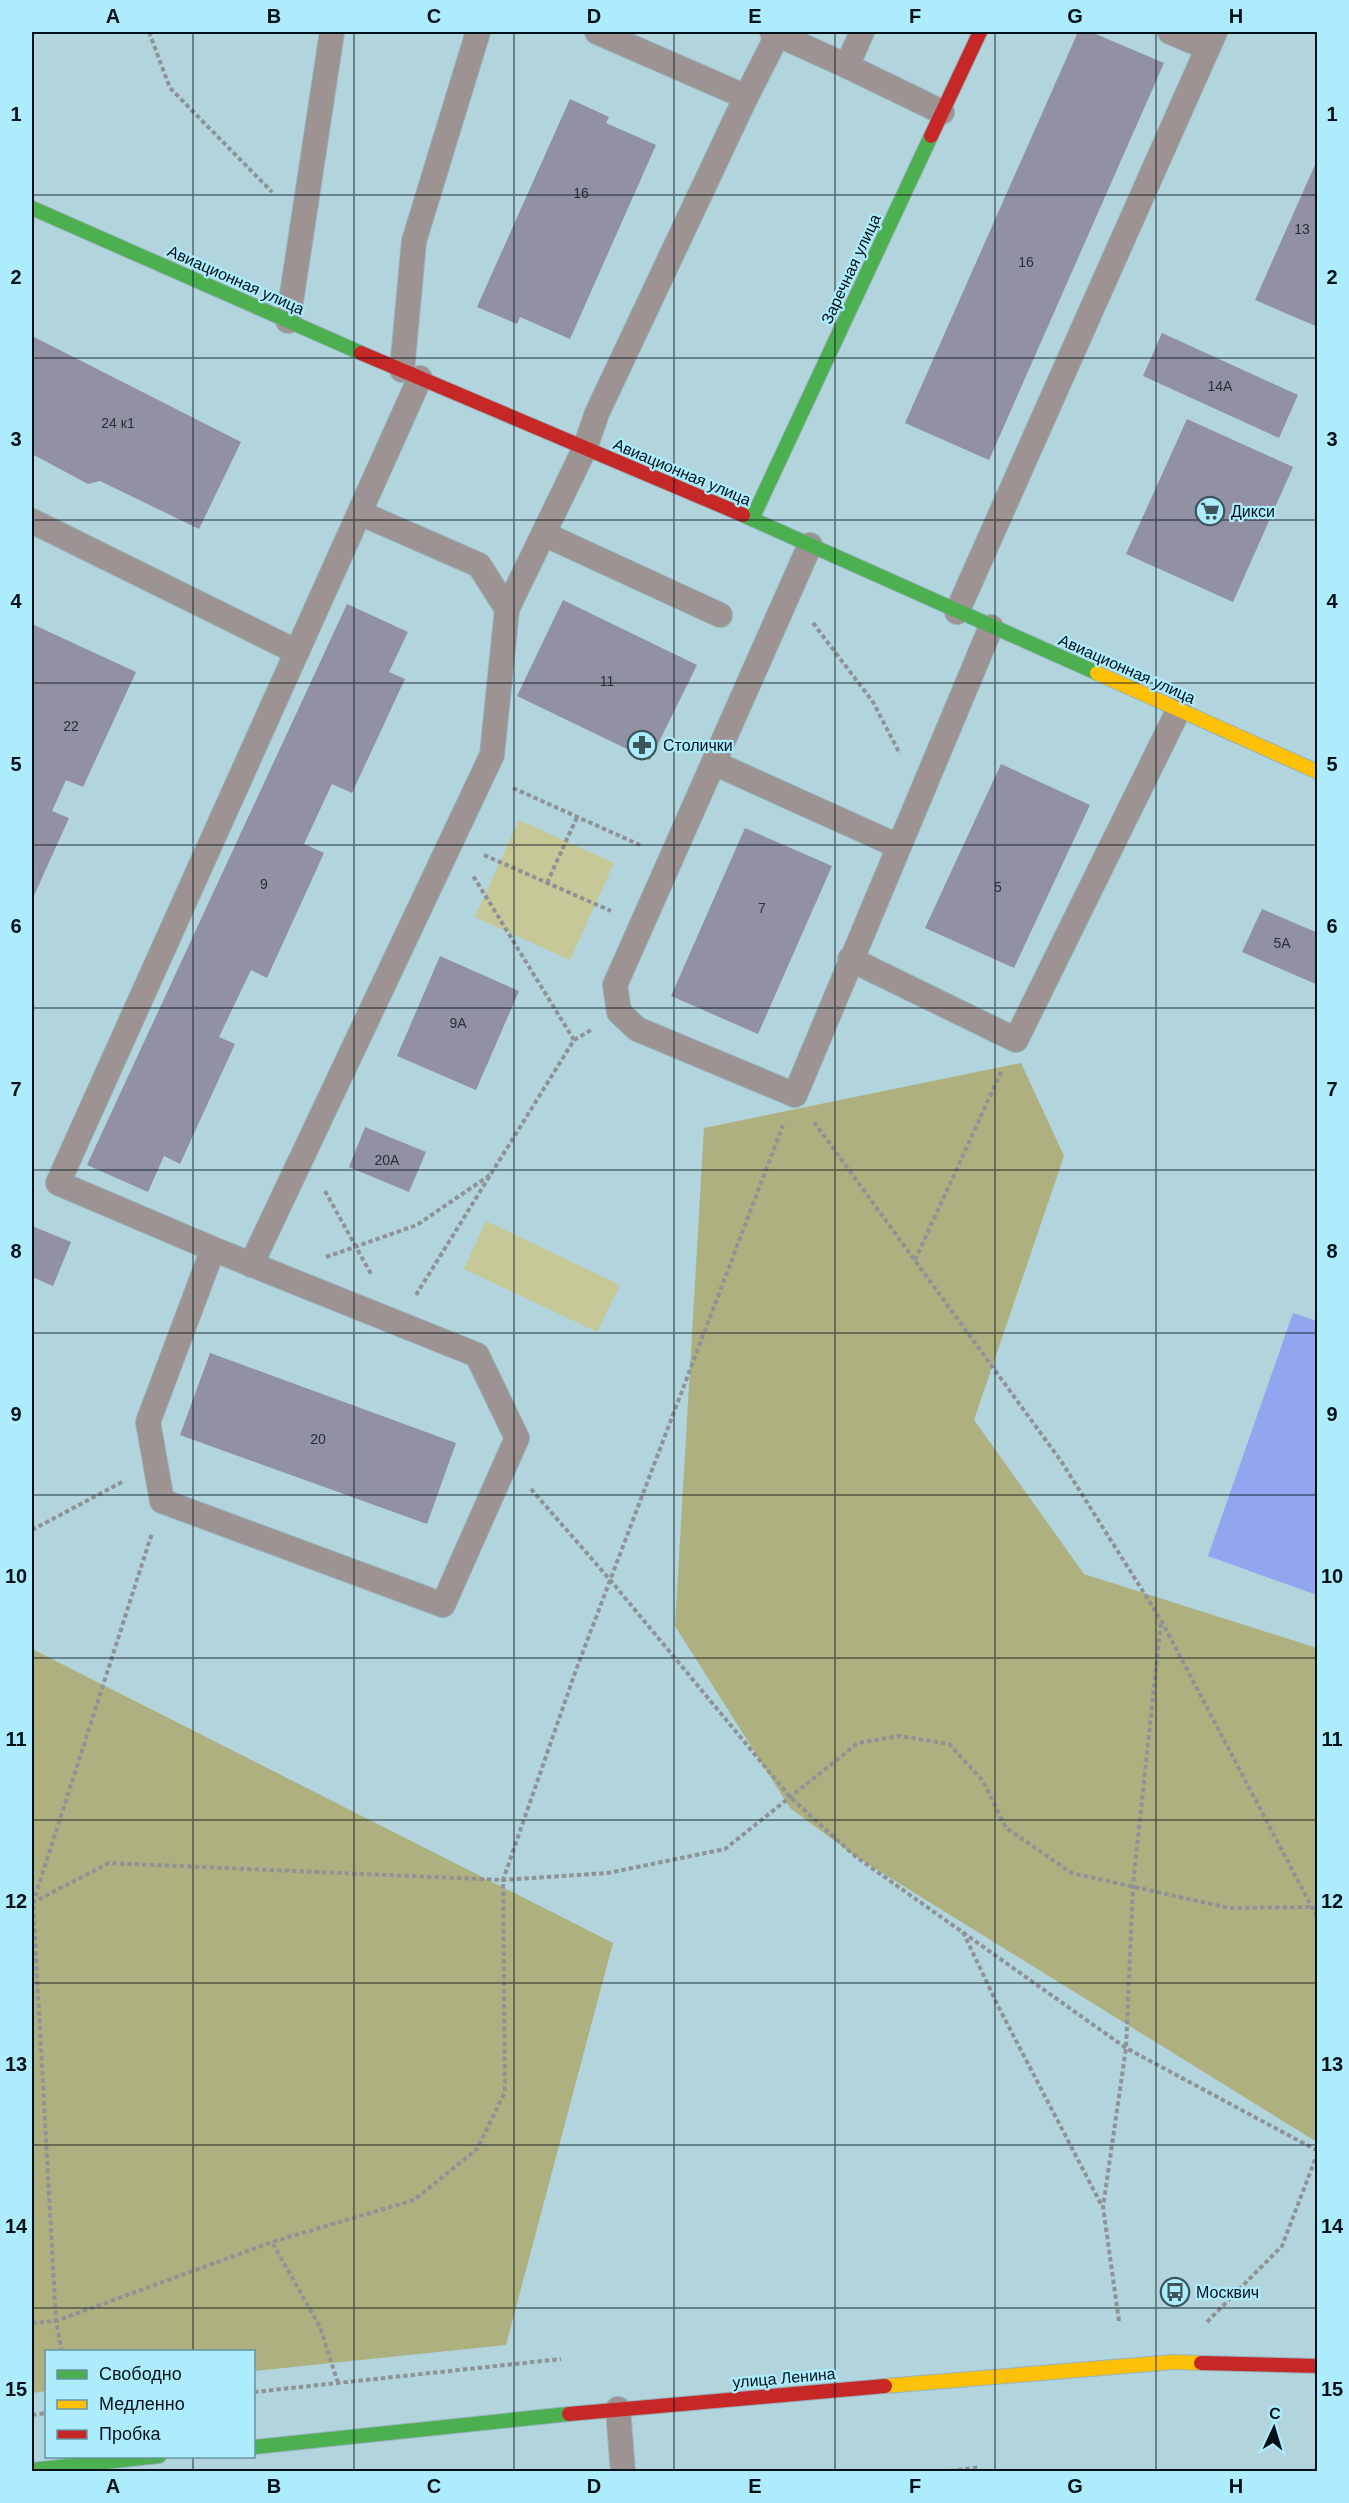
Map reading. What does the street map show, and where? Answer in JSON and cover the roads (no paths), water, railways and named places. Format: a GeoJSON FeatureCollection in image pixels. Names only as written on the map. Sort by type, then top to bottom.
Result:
{"type":"FeatureCollection","features":[{"type":"Feature","properties":{"kind":"street","name":"Заречная улица"},"geometry":{"type":"LineString","coordinates":[[752,519],[980,32]]}},
{"type":"Feature","properties":{"kind":"street","name":"Авиационная улица"},"geometry":{"type":"LineString","coordinates":[[32,208],[288,321],[810,544],[957,612],[1179,709],[1315,764]]}},
{"type":"Feature","properties":{"kind":"street","name":"улица Ленина"},"geometry":{"type":"LineString","coordinates":[[255,2447],[618,2409],[1174,2362],[1317,2366]]}},
{"type":"Feature","properties":{"kind":"street"},"geometry":{"type":"LineString","coordinates":[[32,2470],[149,2458]]}},
{"type":"Feature","properties":{"kind":"lane"},"geometry":{"type":"LineString","coordinates":[[288,321],[332,32]]}},
{"type":"Feature","properties":{"kind":"lane"},"geometry":{"type":"LineString","coordinates":[[213,1249],[148,1422],[162,1501],[443,1605],[517,1438],[477,1355],[278,1276],[58,1183],[360,513],[411,374],[414,241],[478,32]]}},
{"type":"Feature","properties":{"kind":"lane"},"geometry":{"type":"LineString","coordinates":[[597,32],[746,97]]}},
{"type":"Feature","properties":{"kind":"lane"},"geometry":{"type":"LineString","coordinates":[[847,66],[862,32]]}},
{"type":"Feature","properties":{"kind":"lane"},"geometry":{"type":"LineString","coordinates":[[957,612],[1212,40],[1170,32]]}},
{"type":"Feature","properties":{"kind":"lane"},"geometry":{"type":"LineString","coordinates":[[251,1264],[492,755],[507,609],[585,448],[597,413],[775,33],[942,112]]}},
{"type":"Feature","properties":{"kind":"lane"},"geometry":{"type":"LineString","coordinates":[[360,513],[479,565],[507,609]]}},
{"type":"Feature","properties":{"kind":"lane"},"geometry":{"type":"LineString","coordinates":[[32,521],[297,652]]}},
{"type":"Feature","properties":{"kind":"lane"},"geometry":{"type":"LineString","coordinates":[[544,534],[720,615]]}},
{"type":"Feature","properties":{"kind":"lane"},"geometry":{"type":"LineString","coordinates":[[810,544],[615,985],[619,1012],[637,1029],[795,1095],[850,959],[991,627]]}},
{"type":"Feature","properties":{"kind":"lane"},"geometry":{"type":"LineString","coordinates":[[850,959],[1016,1040],[1179,709]]}},
{"type":"Feature","properties":{"kind":"lane"},"geometry":{"type":"LineString","coordinates":[[714,763],[898,846]]}},
{"type":"Feature","properties":{"kind":"lane"},"geometry":{"type":"LineString","coordinates":[[618,2409],[623,2472]]}},
{"type":"Feature","properties":{"kind":"water"},"geometry":{"type":"Polygon","coordinates":[[[1293,1313],[1317,1321],[1317,1595],[1208,1556],[1293,1313]]]}},
{"type":"Feature","properties":{"kind":"place","name":"Дикси"},"geometry":{"type":"Point","coordinates":[1210,511]}},
{"type":"Feature","properties":{"kind":"place","name":"Столички"},"geometry":{"type":"Point","coordinates":[642,745]}},
{"type":"Feature","properties":{"kind":"place","name":"Москвич"},"geometry":{"type":"Point","coordinates":[1175,2292]}}]}
